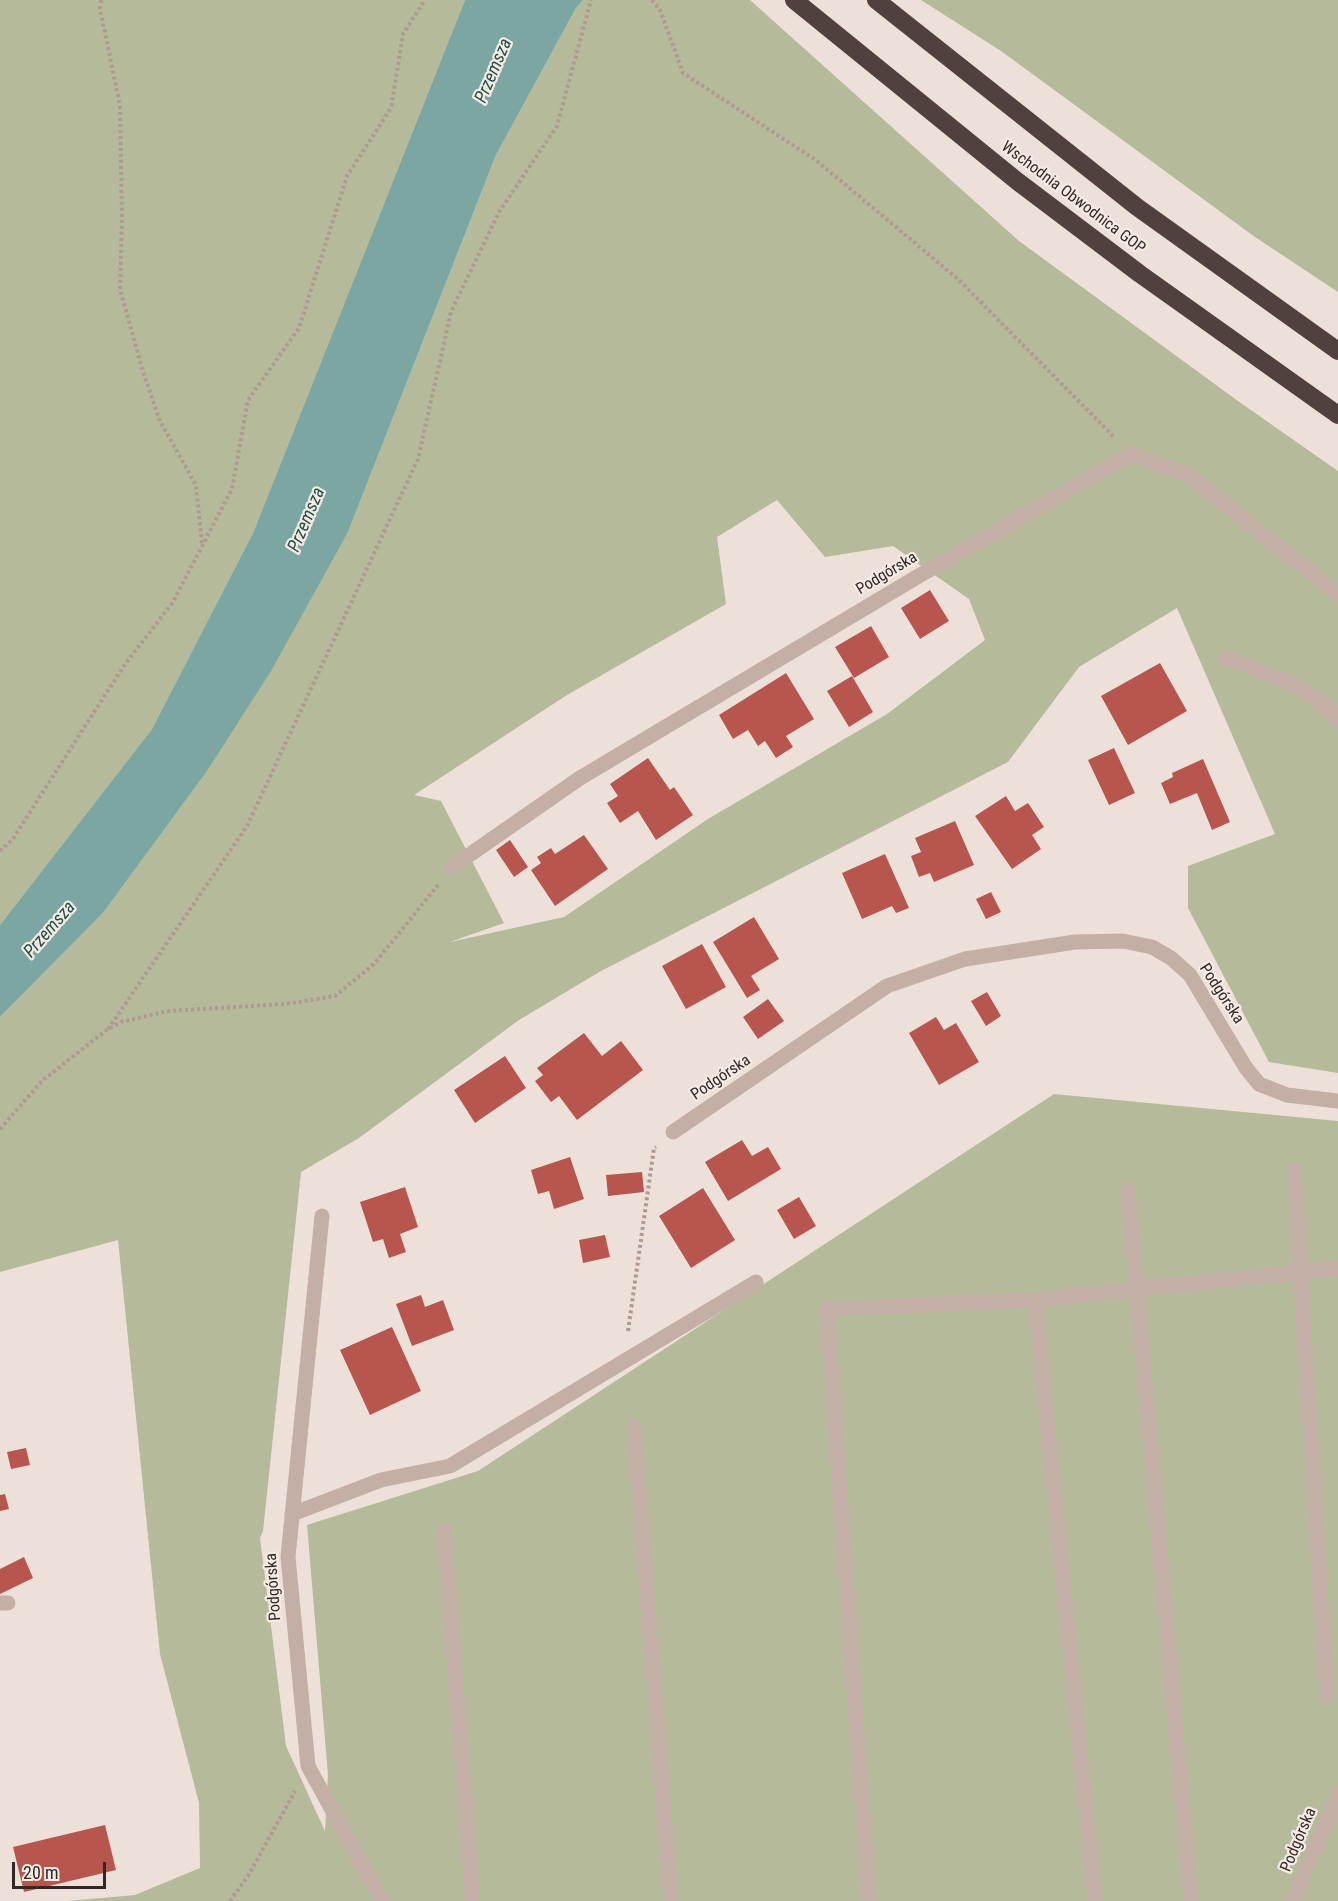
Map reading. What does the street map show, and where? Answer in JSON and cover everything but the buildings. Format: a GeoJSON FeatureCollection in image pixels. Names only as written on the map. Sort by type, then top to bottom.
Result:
{"type":"FeatureCollection","features":[{"type":"Feature","properties":{"kind":"highway","name":"Wschodnia Obwodnica GOP"},"geometry":{"type":"LineString","coordinates":[[794,0],[1017,181],[1140,274],[1338,415]]}},
{"type":"Feature","properties":{"kind":"highway","name":"Wschodnia Obwodnica GOP"},"geometry":{"type":"LineString","coordinates":[[876,0],[1137,207],[1338,351]]}},
{"type":"Feature","properties":{"kind":"street"},"geometry":{"type":"LineString","coordinates":[[1131,454],[1189,476],[1338,594]]}},
{"type":"Feature","properties":{"kind":"street","name":"Podgórska"},"geometry":{"type":"LineString","coordinates":[[452,867],[580,778],[917,577],[1131,454]]}},
{"type":"Feature","properties":{"kind":"street"},"geometry":{"type":"LineString","coordinates":[[1226,658],[1291,682],[1330,710],[1338,720]]}},
{"type":"Feature","properties":{"kind":"street","name":"Podgórska"},"geometry":{"type":"LineString","coordinates":[[673,1132],[887,986],[965,959],[1075,942],[1123,941],[1152,947],[1171,958],[1190,975],[1246,1068],[1259,1084],[1287,1095],[1338,1101]]}},
{"type":"Feature","properties":{"kind":"street"},"geometry":{"type":"LineString","coordinates":[[1294,1172],[1327,1697]]}},
{"type":"Feature","properties":{"kind":"street"},"geometry":{"type":"LineString","coordinates":[[1128,1190],[1191,1901]]}},
{"type":"Feature","properties":{"kind":"street","name":"Podgórska"},"geometry":{"type":"LineString","coordinates":[[321,1216],[288,1557],[308,1766],[382,1901]]}},
{"type":"Feature","properties":{"kind":"street"},"geometry":{"type":"LineString","coordinates":[[869,1901],[827,1310],[1035,1300],[1338,1268]]}},
{"type":"Feature","properties":{"kind":"street"},"geometry":{"type":"LineString","coordinates":[[292,1514],[381,1480],[450,1466],[756,1282]]}},
{"type":"Feature","properties":{"kind":"street"},"geometry":{"type":"LineString","coordinates":[[1035,1300],[1095,1901]]}},
{"type":"Feature","properties":{"kind":"street"},"geometry":{"type":"LineString","coordinates":[[634,1426],[671,1901]]}},
{"type":"Feature","properties":{"kind":"street"},"geometry":{"type":"LineString","coordinates":[[444,1530],[473,1901]]}},
{"type":"Feature","properties":{"kind":"street","name":"Podgórska"},"geometry":{"type":"LineString","coordinates":[[1293,1901],[1332,1820],[1338,1794]]}},
{"type":"Feature","properties":{"kind":"path"},"geometry":{"type":"LineString","coordinates":[[101,0],[100,8],[120,106],[122,220],[120,289],[144,375],[160,421],[196,485],[202,546]]}},
{"type":"Feature","properties":{"kind":"path"},"geometry":{"type":"LineString","coordinates":[[0,851],[12,840],[123,667],[173,602],[232,489],[248,400],[299,328],[347,176],[391,108],[403,34],[425,0]]}},
{"type":"Feature","properties":{"kind":"path"},"geometry":{"type":"LineString","coordinates":[[108,1029],[247,826],[418,459],[451,312],[499,212],[558,126],[591,0]]}},
{"type":"Feature","properties":{"kind":"path"},"geometry":{"type":"LineString","coordinates":[[652,0],[660,10],[683,73],[817,161],[958,280],[1131,454]]}},
{"type":"Feature","properties":{"kind":"path"},"geometry":{"type":"LineString","coordinates":[[0,1129],[43,1080],[108,1029],[121,1022],[168,1011],[286,1004],[334,996],[375,963],[452,867]]}},
{"type":"Feature","properties":{"kind":"path"},"geometry":{"type":"LineString","coordinates":[[624,1362],[654,1149],[673,1132]]}},
{"type":"Feature","properties":{"kind":"path"},"geometry":{"type":"LineString","coordinates":[[230,1901],[248,1876],[308,1766]]}},
{"type":"Feature","properties":{"kind":"green space"},"geometry":{"type":"Polygon","coordinates":[[[0,0],[465,0],[253,533],[152,729],[0,925],[0,0]]]}},
{"type":"Feature","properties":{"kind":"green space"},"geometry":{"type":"Polygon","coordinates":[[[583,0],[750,0],[1019,241],[1338,471],[1338,1073],[1269,1062],[1188,908],[1188,866],[1275,834],[1177,608],[1079,667],[1008,762],[601,971],[519,1020],[359,1138],[301,1172],[263,1531],[260,1538],[286,1746],[325,1831],[328,1775],[307,1525],[478,1471],[1054,1094],[1338,1121],[1338,1901],[68,1901],[135,1895],[200,1868],[199,1803],[160,1654],[118,1240],[0,1272],[0,1017],[103,913],[205,774],[348,532],[496,155],[576,8],[583,0]],[[777,500],[717,537],[726,604],[567,695],[414,795],[441,801],[504,923],[450,942],[564,917],[708,819],[887,714],[985,640],[969,599],[893,546],[825,557],[777,500]]]}},
{"type":"Feature","properties":{"kind":"green space"},"geometry":{"type":"Polygon","coordinates":[[[921,0],[1338,0],[1338,292],[1255,237],[1001,51],[921,0]]]}},
{"type":"Feature","properties":{"kind":"water","name":"Przemsza"},"geometry":{"type":"Polygon","coordinates":[[[465,0],[583,0],[576,8],[496,155],[348,532],[271,671],[205,774],[103,913],[0,1017],[0,925],[152,729],[253,533],[465,0]]]}}]}
